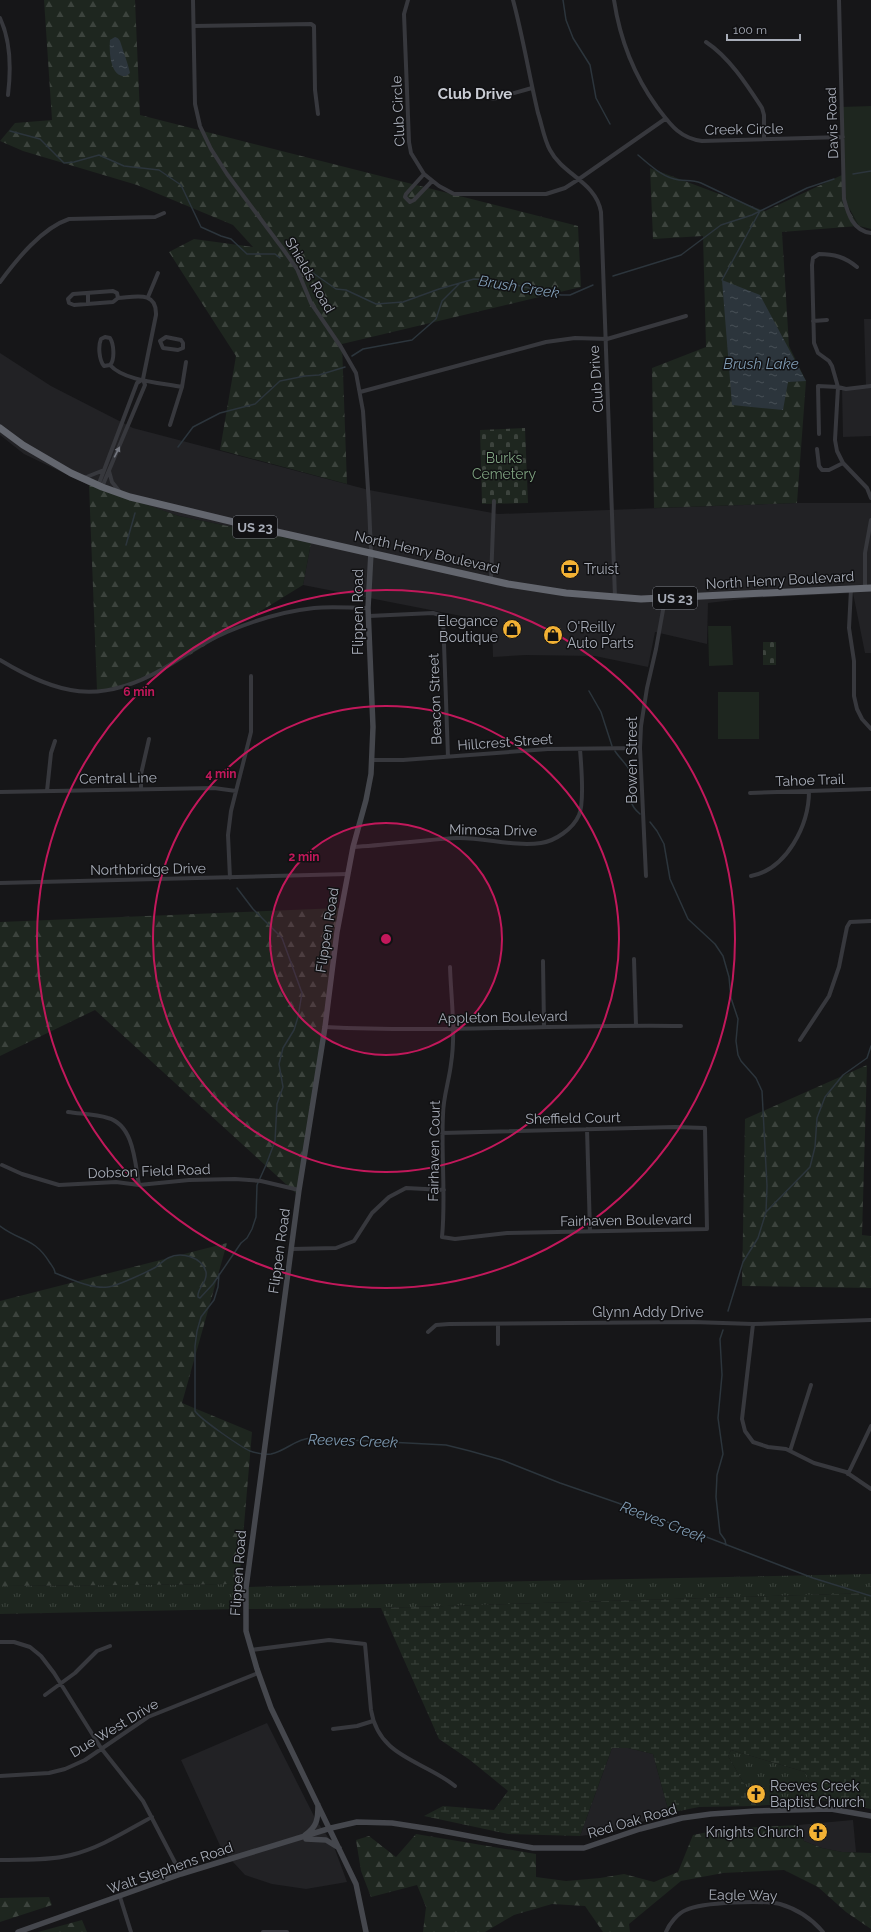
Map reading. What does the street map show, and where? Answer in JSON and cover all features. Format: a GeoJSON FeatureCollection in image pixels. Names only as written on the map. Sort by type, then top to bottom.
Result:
{"type":"FeatureCollection","features":[{"type":"Feature","properties":{"kind":"highway","name":"North Henry Boulevard"},"geometry":{"type":"LineString","coordinates":[[0,428],[51,462],[81,478],[122,494],[152,503],[259,528],[491,580],[552,591],[615,597],[665,598],[868,588]]}},
{"type":"Feature","properties":{"kind":"street","name":"Shields Road"},"geometry":{"type":"LineString","coordinates":[[193,0],[195,104],[200,126],[211,149],[227,174],[283,249],[296,269],[311,303],[341,346],[356,373],[360,392],[369,505],[371,552]]}},
{"type":"Feature","properties":{"kind":"street","name":"Club Circle"},"geometry":{"type":"LineString","coordinates":[[408,0],[404,14],[409,142],[411,153],[424,174],[432,181],[454,194],[546,194],[564,188],[579,180],[665,119]]}},
{"type":"Feature","properties":{"kind":"street"},"geometry":{"type":"LineString","coordinates":[[513,0],[532,88],[550,151],[559,162],[590,189],[599,200],[601,212],[606,339],[686,316]]}},
{"type":"Feature","properties":{"kind":"street","name":"Creek Circle"},"geometry":{"type":"LineString","coordinates":[[614,0],[621,36],[628,58],[637,78],[665,119],[680,134],[695,140],[843,137]]}},
{"type":"Feature","properties":{"kind":"street","name":"Davis Road"},"geometry":{"type":"LineString","coordinates":[[838,0],[844,199],[849,217],[857,227],[871,233]]}},
{"type":"Feature","properties":{"kind":"street"},"geometry":{"type":"LineString","coordinates":[[0,18],[6,32],[8,43],[8,95]]}},
{"type":"Feature","properties":{"kind":"street"},"geometry":{"type":"LineString","coordinates":[[194,26],[307,24],[314,26],[315,90],[318,114]]}},
{"type":"Feature","properties":{"kind":"street"},"geometry":{"type":"LineString","coordinates":[[706,42],[715,48],[724,58],[762,108],[764,115],[764,139]]}},
{"type":"Feature","properties":{"kind":"street"},"geometry":{"type":"LineString","coordinates":[[493,99],[532,88]]}},
{"type":"Feature","properties":{"kind":"street"},"geometry":{"type":"LineString","coordinates":[[424,174],[406,194],[405,197],[407,200],[410,202],[414,200],[432,181]]}},
{"type":"Feature","properties":{"kind":"street"},"geometry":{"type":"LineString","coordinates":[[0,282],[19,257],[57,223],[70,219],[155,217],[164,213]]}},
{"type":"Feature","properties":{"kind":"street"},"geometry":{"type":"LineString","coordinates":[[857,267],[848,259],[837,256],[819,254],[813,258],[813,335],[816,349],[832,366],[838,386],[835,440],[837,451],[843,463],[867,488],[871,498]]}},
{"type":"Feature","properties":{"kind":"street"},"geometry":{"type":"LineString","coordinates":[[148,297],[158,273]]}},
{"type":"Feature","properties":{"kind":"street"},"geometry":{"type":"LineString","coordinates":[[118,298],[117,294],[113,291],[72,294],[68,300],[72,305],[113,302],[118,298],[148,297]]}},
{"type":"Feature","properties":{"kind":"street"},"geometry":{"type":"LineString","coordinates":[[88,293],[88,304]]}},
{"type":"Feature","properties":{"kind":"street"},"geometry":{"type":"LineString","coordinates":[[108,465],[144,391],[145,386],[143,379],[156,311],[148,297]]}},
{"type":"Feature","properties":{"kind":"street"},"geometry":{"type":"LineString","coordinates":[[813,321],[827,320]]}},
{"type":"Feature","properties":{"kind":"street"},"geometry":{"type":"LineString","coordinates":[[110,365],[113,361],[112,342],[110,339],[105,337],[100,342],[101,361],[104,366],[110,365],[121,373],[182,387]]}},
{"type":"Feature","properties":{"kind":"street"},"geometry":{"type":"LineString","coordinates":[[166,337],[180,339],[184,345],[181,349],[177,350],[163,348],[160,342],[162,338],[166,337]]}},
{"type":"Feature","properties":{"kind":"street","name":"Club Drive"},"geometry":{"type":"LineString","coordinates":[[360,392],[546,342],[575,338],[606,339],[615,597]]}},
{"type":"Feature","properties":{"kind":"street"},"geometry":{"type":"LineString","coordinates":[[151,341],[160,342]]}},
{"type":"Feature","properties":{"kind":"street"},"geometry":{"type":"LineString","coordinates":[[170,424],[182,387],[186,362]]}},
{"type":"Feature","properties":{"kind":"street"},"geometry":{"type":"LineString","coordinates":[[100,486],[137,383],[143,379]]}},
{"type":"Feature","properties":{"kind":"street"},"geometry":{"type":"LineString","coordinates":[[819,434],[818,386],[838,386],[846,389],[871,386]]}},
{"type":"Feature","properties":{"kind":"street"},"geometry":{"type":"LineString","coordinates":[[818,449],[819,466],[822,470],[829,470],[843,463]]}},
{"type":"Feature","properties":{"kind":"street"},"geometry":{"type":"LineString","coordinates":[[81,478],[106,470]]}},
{"type":"Feature","properties":{"kind":"street"},"geometry":{"type":"LineString","coordinates":[[106,470],[112,482],[122,494]]}},
{"type":"Feature","properties":{"kind":"street"},"geometry":{"type":"LineString","coordinates":[[491,580],[494,501]]}},
{"type":"Feature","properties":{"kind":"street"},"geometry":{"type":"LineString","coordinates":[[868,588],[865,553],[871,520]]}},
{"type":"Feature","properties":{"kind":"street","name":"Flippen Road"},"geometry":{"type":"LineString","coordinates":[[366,1932],[357,1886],[331,1828],[271,1708],[258,1673],[246,1631],[246,1588],[299,1190],[325,1027],[337,932],[353,847],[366,800],[371,774],[373,727],[368,608],[371,552]]}},
{"type":"Feature","properties":{"kind":"street"},"geometry":{"type":"LineString","coordinates":[[850,589],[850,628],[854,661],[854,696],[857,709],[862,720],[871,729]]}},
{"type":"Feature","properties":{"kind":"street","name":"Bowen Street"},"geometry":{"type":"LineString","coordinates":[[646,876],[640,748],[646,688],[656,649],[665,598]]}},
{"type":"Feature","properties":{"kind":"street"},"geometry":{"type":"LineString","coordinates":[[0,660],[41,682],[71,690],[103,692],[115,690],[144,679],[227,632],[276,616],[315,608],[368,608]]}},
{"type":"Feature","properties":{"kind":"street","name":"Beacon Street"},"geometry":{"type":"LineString","coordinates":[[369,616],[433,613],[443,617],[448,757]]}},
{"type":"Feature","properties":{"kind":"street"},"geometry":{"type":"LineString","coordinates":[[230,878],[228,835],[236,791],[251,732],[251,676]]}},
{"type":"Feature","properties":{"kind":"street"},"geometry":{"type":"LineString","coordinates":[[141,788],[141,774],[149,739]]}},
{"type":"Feature","properties":{"kind":"street"},"geometry":{"type":"LineString","coordinates":[[47,791],[51,753],[55,741]]}},
{"type":"Feature","properties":{"kind":"street","name":"Hillcrest Street"},"geometry":{"type":"LineString","coordinates":[[372,760],[448,757],[548,749],[640,748]]}},
{"type":"Feature","properties":{"kind":"street","name":"Mimosa Drive"},"geometry":{"type":"LineString","coordinates":[[353,847],[456,838],[523,844],[542,843],[555,838],[569,829],[580,815],[582,799],[580,749]]}},
{"type":"Feature","properties":{"kind":"street","name":"Central Line"},"geometry":{"type":"LineString","coordinates":[[0,792],[141,788],[214,788],[236,791]]}},
{"type":"Feature","properties":{"kind":"street","name":"Tahoe Trail"},"geometry":{"type":"LineString","coordinates":[[750,793],[871,789]]}},
{"type":"Feature","properties":{"kind":"street"},"geometry":{"type":"LineString","coordinates":[[751,876],[765,872],[789,853],[805,818],[809,804],[809,791]]}},
{"type":"Feature","properties":{"kind":"street","name":"Northbridge Drive"},"geometry":{"type":"LineString","coordinates":[[0,883],[348,874]]}},
{"type":"Feature","properties":{"kind":"street"},"geometry":{"type":"LineString","coordinates":[[800,1040],[828,996],[839,967],[845,944],[847,927],[850,922],[871,921]]}},
{"type":"Feature","properties":{"kind":"street"},"geometry":{"type":"LineString","coordinates":[[634,959],[636,1025]]}},
{"type":"Feature","properties":{"kind":"street"},"geometry":{"type":"LineString","coordinates":[[543,961],[544,1027]]}},
{"type":"Feature","properties":{"kind":"street","name":"Fairhaven Court"},"geometry":{"type":"LineString","coordinates":[[444,1238],[442,1237],[444,1190],[442,1133],[443,1106],[451,1063],[452,1029],[450,966]]}},
{"type":"Feature","properties":{"kind":"street","name":"Appleton Boulevard"},"geometry":{"type":"LineString","coordinates":[[325,1027],[452,1029],[636,1025],[681,1026]]}},
{"type":"Feature","properties":{"kind":"street"},"geometry":{"type":"LineString","coordinates":[[68,1112],[109,1118],[123,1128],[132,1145],[139,1185]]}},
{"type":"Feature","properties":{"kind":"street","name":"Sheffield Court"},"geometry":{"type":"LineString","coordinates":[[442,1133],[587,1129],[705,1128]]}},
{"type":"Feature","properties":{"kind":"street","name":"Fairhaven Boulevard"},"geometry":{"type":"LineString","coordinates":[[444,1238],[456,1240],[507,1233],[707,1229],[705,1128]]}},
{"type":"Feature","properties":{"kind":"street"},"geometry":{"type":"LineString","coordinates":[[587,1129],[590,1231]]}},
{"type":"Feature","properties":{"kind":"street","name":"Dobson Field Road"},"geometry":{"type":"LineString","coordinates":[[2,1165],[22,1174],[59,1185],[116,1182],[139,1185],[189,1180],[235,1179],[261,1181],[299,1190]]}},
{"type":"Feature","properties":{"kind":"street"},"geometry":{"type":"LineString","coordinates":[[292,1249],[336,1248],[354,1241],[372,1213],[389,1196],[406,1188],[444,1190]]}},
{"type":"Feature","properties":{"kind":"street","name":"Glynn Addy Drive"},"geometry":{"type":"LineString","coordinates":[[428,1332],[436,1326],[693,1322],[753,1324],[871,1320]]}},
{"type":"Feature","properties":{"kind":"street"},"geometry":{"type":"LineString","coordinates":[[753,1324],[742,1419],[745,1431],[753,1442],[768,1447],[790,1451],[820,1465],[848,1474],[871,1488]]}},
{"type":"Feature","properties":{"kind":"street"},"geometry":{"type":"LineString","coordinates":[[498,1325],[498,1344]]}},
{"type":"Feature","properties":{"kind":"street"},"geometry":{"type":"LineString","coordinates":[[790,1451],[811,1385]]}},
{"type":"Feature","properties":{"kind":"street"},"geometry":{"type":"LineString","coordinates":[[848,1474],[871,1426]]}},
{"type":"Feature","properties":{"kind":"street"},"geometry":{"type":"LineString","coordinates":[[251,1650],[329,1640],[365,1644],[373,1721],[378,1732],[390,1748],[416,1763],[432,1770],[456,1786]]}},
{"type":"Feature","properties":{"kind":"street"},"geometry":{"type":"LineString","coordinates":[[0,1642],[14,1642],[30,1647],[41,1656],[61,1684],[101,1748],[135,1789],[152,1817],[181,1874]]}},
{"type":"Feature","properties":{"kind":"street"},"geometry":{"type":"LineString","coordinates":[[44,1695],[76,1673],[97,1651],[110,1646]]}},
{"type":"Feature","properties":{"kind":"street","name":"Due West Drive"},"geometry":{"type":"LineString","coordinates":[[0,1776],[49,1774],[65,1770],[85,1760],[148,1718],[258,1673]]}},
{"type":"Feature","properties":{"kind":"street"},"geometry":{"type":"LineString","coordinates":[[333,1728],[357,1726],[373,1721]]}},
{"type":"Feature","properties":{"kind":"street"},"geometry":{"type":"LineString","coordinates":[[300,1839],[313,1829],[316,1824],[318,1816],[317,1802]]}},
{"type":"Feature","properties":{"kind":"street","name":"Red Oak Road"},"geometry":{"type":"LineString","coordinates":[[331,1828],[357,1822],[392,1823],[470,1835],[533,1848],[584,1848],[682,1818],[711,1814],[831,1809],[871,1816]]}},
{"type":"Feature","properties":{"kind":"street"},"geometry":{"type":"LineString","coordinates":[[0,1860],[48,1858],[70,1855],[87,1850],[111,1839],[152,1817]]}},
{"type":"Feature","properties":{"kind":"street","name":"Walt Stephens Road"},"geometry":{"type":"LineString","coordinates":[[18,1932],[120,1897],[181,1874],[300,1839],[331,1828]]}},
{"type":"Feature","properties":{"kind":"street"},"geometry":{"type":"LineString","coordinates":[[300,1839],[326,1840],[340,1849]]}},
{"type":"Feature","properties":{"kind":"street"},"geometry":{"type":"LineString","coordinates":[[120,1897],[131,1932]]}},
{"type":"Feature","properties":{"kind":"street","name":"Eagle Way"},"geometry":{"type":"LineString","coordinates":[[666,1932],[677,1916],[685,1910],[713,1904],[759,1903],[778,1904],[789,1908],[810,1918],[823,1932]]}},
{"type":"Feature","properties":{"kind":"street"},"geometry":{"type":"LineString","coordinates":[[263,1932],[287,1932]]}},
{"type":"Feature","properties":{"kind":"shaded area"},"geometry":{"type":"Polygon","coordinates":[[[864,319],[871,319],[871,436],[843,437],[842,388],[866,387],[864,319]]]}},
{"type":"Feature","properties":{"kind":"shaded area"},"geometry":{"type":"Polygon","coordinates":[[[0,353],[51,386],[133,428],[369,490],[498,514],[797,503],[871,503],[871,653],[865,653],[853,593],[752,598],[708,603],[707,644],[655,632],[648,667],[595,656],[525,655],[493,657],[492,622],[303,585],[311,543],[179,516],[99,490],[24,454],[0,435],[0,353]]]}},
{"type":"Feature","properties":{"kind":"shaded area"},"geometry":{"type":"Polygon","coordinates":[[[267,1723],[316,1820],[333,1844],[347,1882],[306,1889],[272,1884],[245,1875],[222,1850],[181,1760],[267,1723]]]}},
{"type":"Feature","properties":{"kind":"shaded area"},"geometry":{"type":"Polygon","coordinates":[[[612,1748],[628,1748],[653,1754],[669,1813],[611,1832],[580,1836],[612,1748]]]}},
{"type":"Feature","properties":{"kind":"shaded area"},"geometry":{"type":"Polygon","coordinates":[[[853,1820],[856,1852],[842,1852],[822,1848],[804,1841],[798,1825],[853,1820]]]}},
{"type":"Feature","properties":{"kind":"green space"},"geometry":{"type":"Polygon","coordinates":[[[44,0],[135,0],[140,115],[578,226],[581,287],[342,344],[347,484],[220,450],[236,356],[169,252],[194,239],[253,247],[233,225],[137,185],[23,151],[0,141],[15,123],[52,120],[44,0]]]}},
{"type":"Feature","properties":{"kind":"green space"},"geometry":{"type":"Polygon","coordinates":[[[871,106],[871,229],[859,226],[844,199],[843,137],[839,107],[871,106]]]}},
{"type":"Feature","properties":{"kind":"green space"},"geometry":{"type":"Polygon","coordinates":[[[650,168],[765,211],[842,175],[843,201],[859,226],[782,232],[789,346],[806,381],[797,503],[654,508],[652,368],[706,347],[703,236],[653,239],[650,168]]]}},
{"type":"Feature","properties":{"kind":"green space","name":"Burks Cemetery"},"geometry":{"type":"Polygon","coordinates":[[[525,428],[528,503],[482,504],[480,430],[525,428]]]}},
{"type":"Feature","properties":{"kind":"green space"},"geometry":{"type":"Polygon","coordinates":[[[89,485],[179,516],[311,543],[303,585],[172,666],[128,687],[97,690],[89,485]]]}},
{"type":"Feature","properties":{"kind":"green space"},"geometry":{"type":"Polygon","coordinates":[[[708,626],[731,626],[733,665],[709,666],[708,626]]]}},
{"type":"Feature","properties":{"kind":"green space"},"geometry":{"type":"Polygon","coordinates":[[[763,642],[776,642],[776,665],[763,665],[763,642]]]}},
{"type":"Feature","properties":{"kind":"green space"},"geometry":{"type":"Polygon","coordinates":[[[718,692],[759,692],[759,739],[718,739],[718,692]]]}},
{"type":"Feature","properties":{"kind":"green space"},"geometry":{"type":"Polygon","coordinates":[[[340,908],[300,1197],[95,1010],[0,1056],[0,922],[340,908]]]}},
{"type":"Feature","properties":{"kind":"green space"},"geometry":{"type":"Polygon","coordinates":[[[867,1065],[862,1235],[871,1236],[871,1288],[742,1286],[745,1119],[867,1065]]]}},
{"type":"Feature","properties":{"kind":"green space"},"geometry":{"type":"Polygon","coordinates":[[[227,1243],[182,1403],[252,1432],[239,1584],[0,1586],[0,1301],[227,1243]]]}},
{"type":"Feature","properties":{"kind":"green space"},"geometry":{"type":"Polygon","coordinates":[[[871,1574],[871,1593],[381,1608],[248,1609],[248,1587],[871,1574]]]}},
{"type":"Feature","properties":{"kind":"green space"},"geometry":{"type":"Polygon","coordinates":[[[239,1584],[238,1609],[0,1614],[0,1586],[239,1584]]]}},
{"type":"Feature","properties":{"kind":"green space"},"geometry":{"type":"Polygon","coordinates":[[[871,1593],[871,1809],[820,1800],[805,1772],[731,1750],[728,1756],[757,1806],[699,1807],[669,1813],[653,1754],[628,1748],[612,1748],[580,1836],[508,1834],[424,1816],[443,1806],[494,1810],[508,1791],[470,1760],[439,1739],[381,1608],[871,1593]]]}},
{"type":"Feature","properties":{"kind":"green space"},"geometry":{"type":"Polygon","coordinates":[[[731,1750],[805,1772],[820,1800],[757,1806],[728,1756],[731,1750]]]}},
{"type":"Feature","properties":{"kind":"green space"},"geometry":{"type":"Polygon","coordinates":[[[798,1825],[804,1841],[822,1848],[842,1852],[871,1853],[871,1929],[846,1912],[818,1887],[784,1870],[723,1873],[681,1881],[629,1924],[630,1932],[603,1932],[585,1906],[552,1904],[514,1915],[485,1932],[423,1932],[426,1907],[417,1885],[371,1897],[361,1871],[356,1840],[369,1836],[396,1857],[416,1834],[536,1854],[536,1877],[566,1881],[624,1874],[654,1882],[678,1872],[693,1835],[723,1829],[798,1825]]]}},
{"type":"Feature","properties":{"kind":"green space"},"geometry":{"type":"Polygon","coordinates":[[[49,1897],[52,1905],[0,1922],[0,1898],[49,1897]]]}},
{"type":"Feature","properties":{"kind":"green space"},"geometry":{"type":"Polygon","coordinates":[[[82,1920],[87,1932],[38,1932],[82,1920]]]}},
{"type":"Feature","properties":{"kind":"water"},"geometry":{"type":"Polygon","coordinates":[[[115,37],[120,41],[129,67],[130,73],[126,76],[117,73],[110,57],[110,40],[115,37]]]}},
{"type":"Feature","properties":{"kind":"water","name":"Brush Lake"},"geometry":{"type":"Polygon","coordinates":[[[722,280],[760,295],[806,381],[788,382],[783,410],[732,405],[722,280]]]}},
{"type":"Feature","properties":{"kind":"waterway"},"geometry":{"type":"LineString","coordinates":[[563,0],[566,20],[573,38],[590,65],[596,98],[610,124]]}},
{"type":"Feature","properties":{"kind":"waterway","name":"Brush Creek"},"geometry":{"type":"LineString","coordinates":[[10,131],[40,139],[64,163],[74,162],[99,155],[124,166],[159,170],[181,185],[201,227],[231,239],[247,254],[275,254],[280,258]]}},
{"type":"Feature","properties":{"kind":"waterway"},"geometry":{"type":"LineString","coordinates":[[638,155],[668,177],[701,183],[760,211]]}},
{"type":"Feature","properties":{"kind":"waterway","name":"Brush Creek"},"geometry":{"type":"LineString","coordinates":[[853,174],[871,171]]}},
{"type":"Feature","properties":{"kind":"waterway","name":"Brush Creek"},"geometry":{"type":"LineString","coordinates":[[613,276],[681,255],[721,225],[752,215],[807,188],[834,179]]}},
{"type":"Feature","properties":{"kind":"waterway"},"geometry":{"type":"LineString","coordinates":[[722,280],[760,211]]}},
{"type":"Feature","properties":{"kind":"waterway","name":"Brush Creek"},"geometry":{"type":"LineString","coordinates":[[310,271],[336,289],[346,290],[376,304],[403,302],[439,289],[474,279],[493,280],[561,295],[570,295],[593,285]]}},
{"type":"Feature","properties":{"kind":"waterway"},"geometry":{"type":"LineString","coordinates":[[352,356],[363,349],[412,340],[436,319],[442,301],[459,284]]}},
{"type":"Feature","properties":{"kind":"waterway"},"geometry":{"type":"LineString","coordinates":[[178,447],[193,427],[220,413],[255,404],[280,381],[319,375],[345,367]]}},
{"type":"Feature","properties":{"kind":"waterway"},"geometry":{"type":"LineString","coordinates":[[126,545],[135,513]]}},
{"type":"Feature","properties":{"kind":"waterway"},"geometry":{"type":"LineString","coordinates":[[589,691],[601,712],[612,746]]}},
{"type":"Feature","properties":{"kind":"waterway"},"geometry":{"type":"LineString","coordinates":[[615,751],[632,775],[632,804],[640,814]]}},
{"type":"Feature","properties":{"kind":"waterway"},"geometry":{"type":"LineString","coordinates":[[650,822],[664,844],[670,879],[688,919],[715,944],[723,956],[729,977],[731,998],[738,1019],[736,1041],[738,1055],[741,1061],[756,1078],[762,1091],[767,1186],[766,1212]]}},
{"type":"Feature","properties":{"kind":"waterway"},"geometry":{"type":"LineString","coordinates":[[0,1226],[38,1248],[52,1266],[55,1273],[81,1283],[95,1286],[108,1287],[125,1282],[156,1267],[166,1259],[173,1256],[185,1255],[200,1262],[206,1272],[205,1279],[198,1294],[198,1297],[200,1298],[213,1284],[241,1243],[247,1238],[256,1217],[257,1185],[275,1141],[277,1104],[283,1087],[279,1064],[283,1048],[294,1030],[302,993],[282,938],[253,909],[237,888]]}},
{"type":"Feature","properties":{"kind":"waterway"},"geometry":{"type":"LineString","coordinates":[[728,1311],[743,1262],[758,1238],[766,1212],[810,1167],[815,1147],[817,1118],[825,1097],[843,1075],[867,1058],[871,1046]]}},
{"type":"Feature","properties":{"kind":"waterway","name":"Reeves Creek"},"geometry":{"type":"LineString","coordinates":[[219,1274],[218,1287],[214,1300],[201,1317],[197,1331],[195,1346],[195,1411],[204,1420],[250,1451],[271,1454],[300,1440],[311,1438],[446,1445],[502,1460],[813,1578],[871,1596]]}},
{"type":"Feature","properties":{"kind":"waterway"},"geometry":{"type":"LineString","coordinates":[[723,1330],[720,1339],[722,1375],[718,1418],[723,1454],[717,1475],[716,1497],[720,1533],[725,1540],[726,1545]]}},
{"type":"Feature","properties":{"kind":"place","name":"Truist"},"geometry":{"type":"Point","coordinates":[570,569]}},
{"type":"Feature","properties":{"kind":"place","name":"Elegance Boutique"},"geometry":{"type":"Point","coordinates":[512,629]}},
{"type":"Feature","properties":{"kind":"place","name":"O'Reilly Auto Parts"},"geometry":{"type":"Point","coordinates":[553,635]}},
{"type":"Feature","properties":{"kind":"place","name":"Reeves Creek Baptist Church"},"geometry":{"type":"Point","coordinates":[756,1794]}},
{"type":"Feature","properties":{"kind":"place","name":"Knights Church"},"geometry":{"type":"Point","coordinates":[818,1832]}},
{"type":"Feature","properties":{"kind":"district","name":"Club Drive"},"geometry":{"type":"Point","coordinates":[475,94]}}]}
